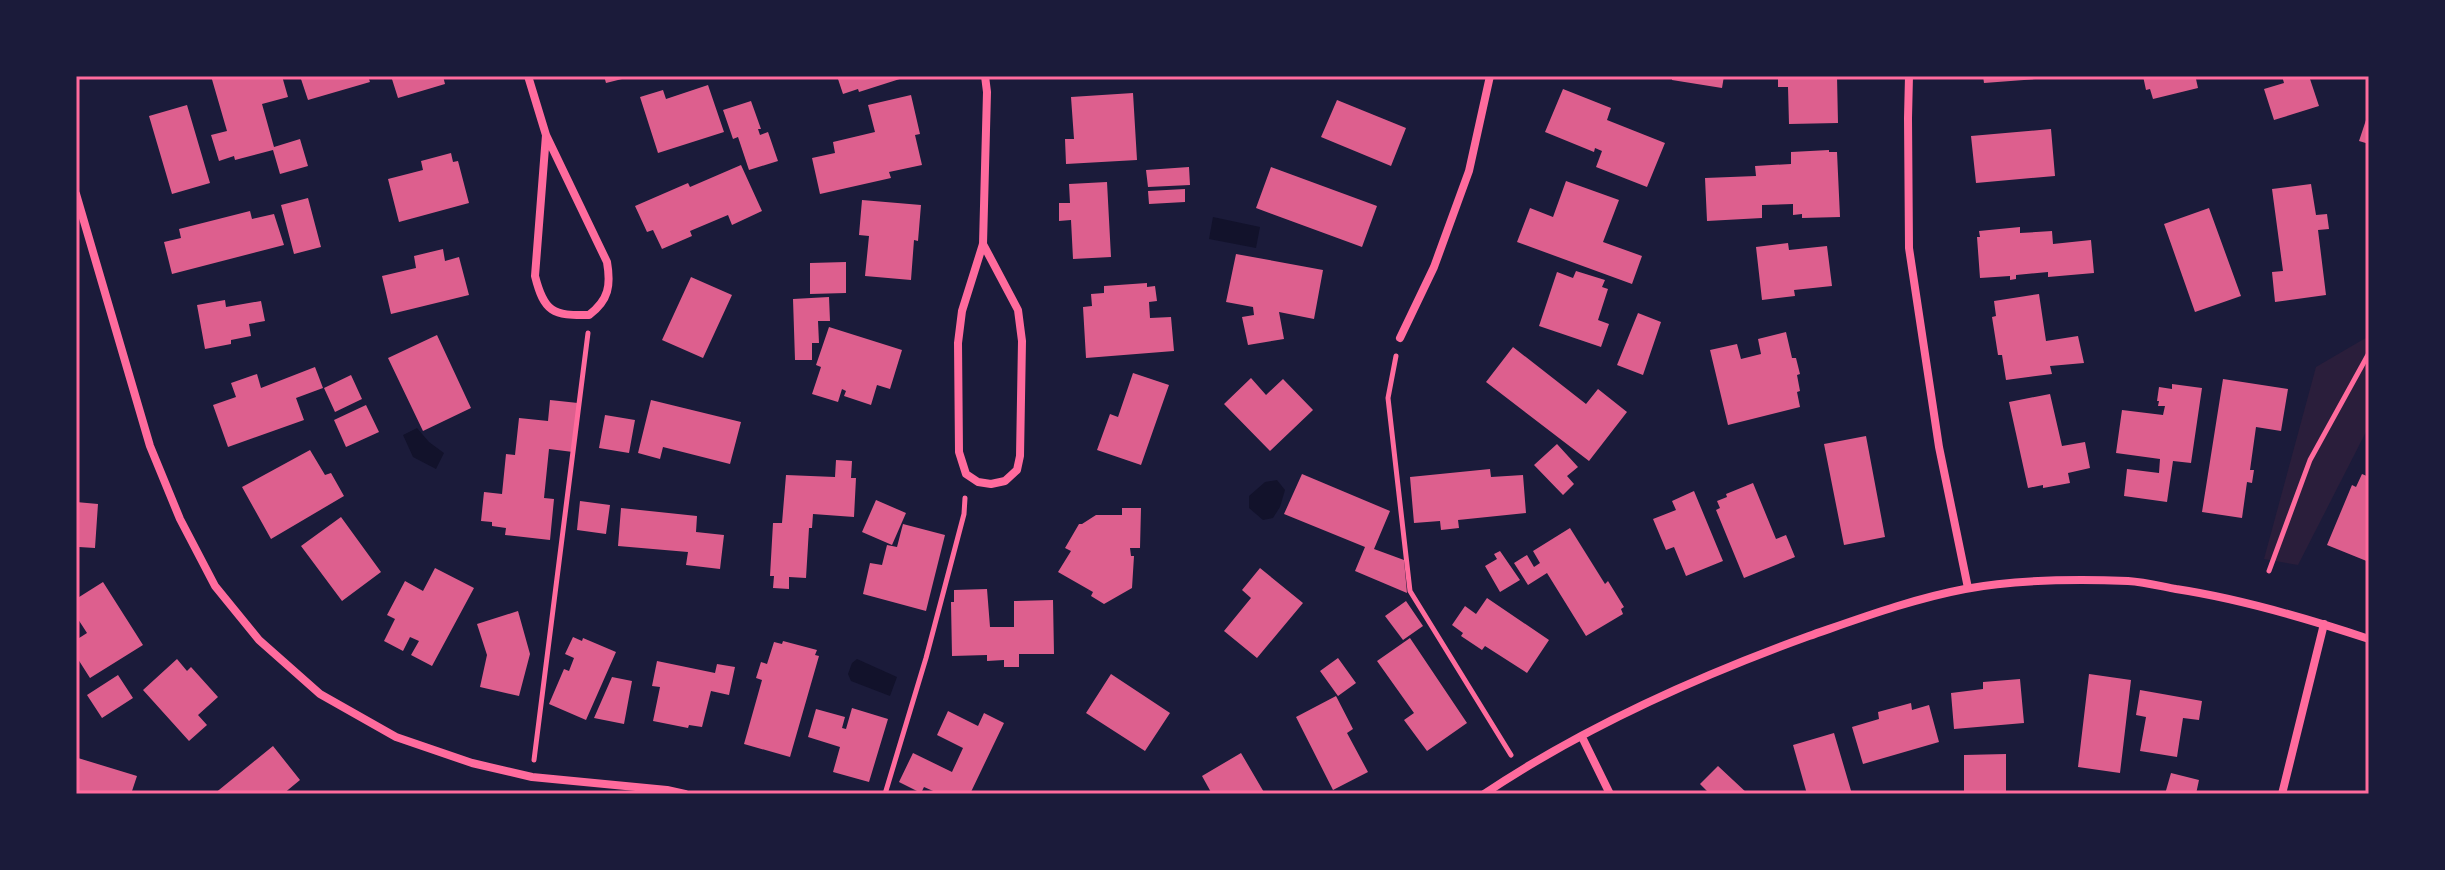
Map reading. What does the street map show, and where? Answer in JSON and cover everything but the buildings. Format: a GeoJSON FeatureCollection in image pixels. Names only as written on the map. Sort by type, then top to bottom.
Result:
{"type":"FeatureCollection","features":[{"type":"Feature","properties":{"kind":"street"},"geometry":{"type":"LineString","coordinates":[[528,76],[546,135],[607,262],[610,280],[607,298],[589,315],[570,316],[554,312],[540,297],[535,276],[546,135]]}},
{"type":"Feature","properties":{"kind":"street"},"geometry":{"type":"LineString","coordinates":[[983,244],[1018,310],[1022,341],[1020,456],[1017,470],[1005,481],[991,484],[978,482],[966,474],[959,452],[958,343],[962,311],[983,244],[985,76]]}},
{"type":"Feature","properties":{"kind":"street"},"geometry":{"type":"LineString","coordinates":[[1400,338],[1434,267],[1469,171],[1490,76]]}},
{"type":"Feature","properties":{"kind":"street"},"geometry":{"type":"LineString","coordinates":[[1909,76],[1909,248],[1939,447],[1968,588]]}},
{"type":"Feature","properties":{"kind":"street"},"geometry":{"type":"LineString","coordinates":[[76,194],[150,446],[180,519],[215,586],[259,640],[320,694],[396,737],[472,763],[532,777],[685,794]]}},
{"type":"Feature","properties":{"kind":"street"},"geometry":{"type":"LineString","coordinates":[[1484,794],[1520,770],[1657,697],[1749,658],[1877,612],[1968,588],[2052,580],[2131,581],[2220,595],[2369,639]]}},
{"type":"Feature","properties":{"kind":"street"},"geometry":{"type":"LineString","coordinates":[[2282,794],[2324,624]]}},
{"type":"Feature","properties":{"kind":"street"},"geometry":{"type":"LineString","coordinates":[[1582,737],[1610,794]]}},
{"type":"Feature","properties":{"kind":"path"},"geometry":{"type":"LineString","coordinates":[[532,777],[587,354],[589,315]]}},
{"type":"Feature","properties":{"kind":"path"},"geometry":{"type":"LineString","coordinates":[[1400,338],[1388,398],[1410,591],[1520,770]]}},
{"type":"Feature","properties":{"kind":"path"},"geometry":{"type":"LineString","coordinates":[[2269,571],[2310,460],[2369,353]]}},
{"type":"Feature","properties":{"kind":"path"},"geometry":{"type":"LineString","coordinates":[[885,794],[926,658],[964,514],[966,474]]}},
{"type":"Feature","properties":{"kind":"shaded area"},"geometry":{"type":"Polygon","coordinates":[[[1213,217],[1260,227],[1256,248],[1209,239],[1213,217]]]}},
{"type":"Feature","properties":{"kind":"shaded area"},"geometry":{"type":"Polygon","coordinates":[[[2369,336],[2369,426],[2298,565],[2264,559],[2316,367],[2369,336]]]}},
{"type":"Feature","properties":{"kind":"shaded area"},"geometry":{"type":"Polygon","coordinates":[[[417,428],[444,453],[436,469],[413,457],[403,435],[417,428]]]}},
{"type":"Feature","properties":{"kind":"shaded area"},"geometry":{"type":"Polygon","coordinates":[[[1277,480],[1285,490],[1280,507],[1273,518],[1263,520],[1249,508],[1249,496],[1265,482],[1277,480]]]}},
{"type":"Feature","properties":{"kind":"shaded area"},"geometry":{"type":"Polygon","coordinates":[[[857,659],[897,677],[890,696],[851,681],[848,674],[857,659]]]}}]}
